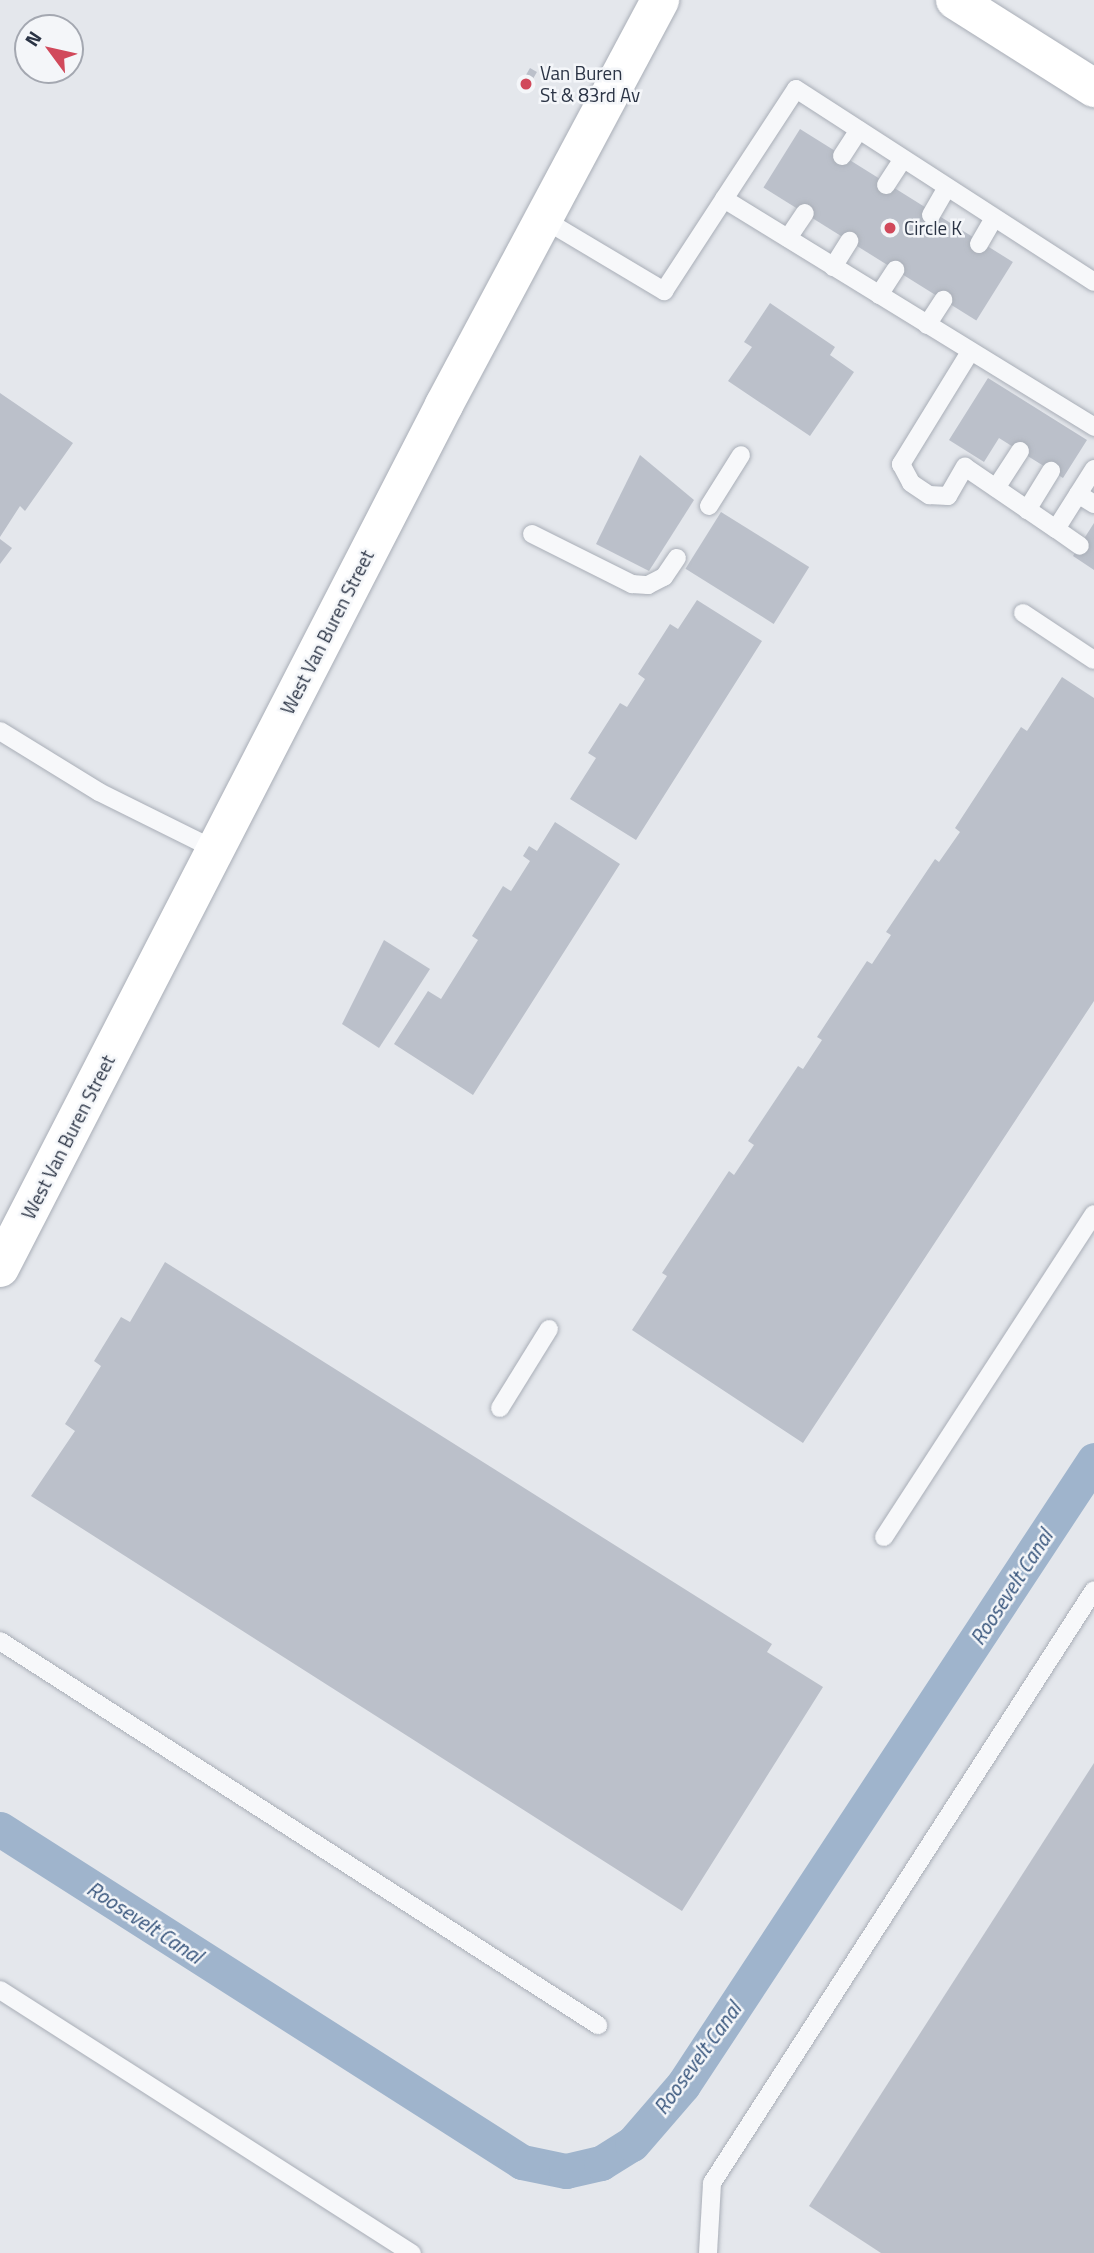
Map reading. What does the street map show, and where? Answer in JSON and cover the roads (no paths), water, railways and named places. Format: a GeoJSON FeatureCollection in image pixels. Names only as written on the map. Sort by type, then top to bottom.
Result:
{"type":"FeatureCollection","features":[{"type":"Feature","properties":{"kind":"main road","name":"West Van Buren Street"},"geometry":{"type":"LineString","coordinates":[[0,1268],[444,405],[660,0]]}},
{"type":"Feature","properties":{"kind":"main road"},"geometry":{"type":"LineString","coordinates":[[955,0],[1094,88]]}},
{"type":"Feature","properties":{"kind":"lane"},"geometry":{"type":"LineString","coordinates":[[545,220],[663,291],[796,89],[1094,282]]}},
{"type":"Feature","properties":{"kind":"lane"},"geometry":{"type":"LineString","coordinates":[[842,156],[859,130]]}},
{"type":"Feature","properties":{"kind":"lane"},"geometry":{"type":"LineString","coordinates":[[886,185],[903,159]]}},
{"type":"Feature","properties":{"kind":"lane"},"geometry":{"type":"LineString","coordinates":[[931,215],[947,187]]}},
{"type":"Feature","properties":{"kind":"lane"},"geometry":{"type":"LineString","coordinates":[[724,199],[927,324],[1048,407],[1084,427]]}},
{"type":"Feature","properties":{"kind":"lane"},"geometry":{"type":"LineString","coordinates":[[788,238],[805,213]]}},
{"type":"Feature","properties":{"kind":"lane"},"geometry":{"type":"LineString","coordinates":[[979,244],[994,218]]}},
{"type":"Feature","properties":{"kind":"lane"},"geometry":{"type":"LineString","coordinates":[[833,267],[849,241]]}},
{"type":"Feature","properties":{"kind":"lane"},"geometry":{"type":"LineString","coordinates":[[879,295],[895,270]]}},
{"type":"Feature","properties":{"kind":"lane"},"geometry":{"type":"LineString","coordinates":[[927,324],[943,300]]}},
{"type":"Feature","properties":{"kind":"lane"},"geometry":{"type":"LineString","coordinates":[[970,352],[901,464],[911,484],[929,495],[948,496],[965,467],[1080,546]]}},
{"type":"Feature","properties":{"kind":"lane"},"geometry":{"type":"LineString","coordinates":[[996,488],[1020,451]]}},
{"type":"Feature","properties":{"kind":"lane"},"geometry":{"type":"LineString","coordinates":[[709,506],[741,455]]}},
{"type":"Feature","properties":{"kind":"lane"},"geometry":{"type":"LineString","coordinates":[[1056,529],[1094,469]]}},
{"type":"Feature","properties":{"kind":"lane"},"geometry":{"type":"LineString","coordinates":[[1027,510],[1051,471]]}},
{"type":"Feature","properties":{"kind":"lane"},"geometry":{"type":"LineString","coordinates":[[1078,494],[1094,504]]}},
{"type":"Feature","properties":{"kind":"lane"},"geometry":{"type":"LineString","coordinates":[[532,534],[632,584],[648,585],[664,577],[677,558]]}},
{"type":"Feature","properties":{"kind":"lane"},"geometry":{"type":"LineString","coordinates":[[1023,613],[1094,660]]}},
{"type":"Feature","properties":{"kind":"lane"},"geometry":{"type":"LineString","coordinates":[[0,731],[99,792],[216,850]]}},
{"type":"Feature","properties":{"kind":"lane"},"geometry":{"type":"LineString","coordinates":[[884,1537],[1094,1214]]}},
{"type":"Feature","properties":{"kind":"lane"},"geometry":{"type":"LineString","coordinates":[[500,1408],[549,1329]]}},
{"type":"Feature","properties":{"kind":"lane"},"geometry":{"type":"LineString","coordinates":[[708,2253],[712,2183],[1094,1590]]}},
{"type":"Feature","properties":{"kind":"lane"},"geometry":{"type":"LineString","coordinates":[[0,1641],[598,2025]]}},
{"type":"Feature","properties":{"kind":"lane"},"geometry":{"type":"LineString","coordinates":[[0,1990],[412,2253]]}},
{"type":"Feature","properties":{"kind":"waterway","name":"Roosevelt Canal"},"geometry":{"type":"LineString","coordinates":[[0,1829],[522,2162],[566,2171],[601,2163],[632,2144],[683,2085],[1094,1460]]}},
{"type":"Feature","properties":{"kind":"place","name":"Van Buren St & 83rd Av"},"geometry":{"type":"Point","coordinates":[526,84]}},
{"type":"Feature","properties":{"kind":"place","name":"Circle K"},"geometry":{"type":"Point","coordinates":[890,228]}}]}
